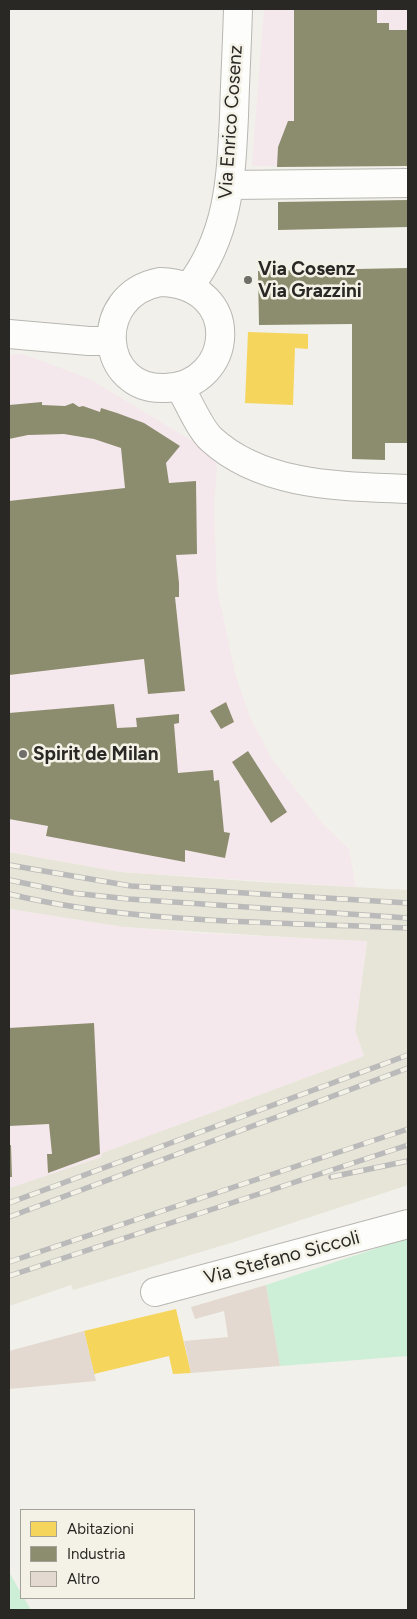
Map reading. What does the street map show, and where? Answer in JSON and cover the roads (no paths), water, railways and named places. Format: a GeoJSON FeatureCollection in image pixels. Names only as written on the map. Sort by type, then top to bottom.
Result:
{"type":"FeatureCollection","features":[{"type":"Feature","properties":{"kind":"street","name":"Via Enrico Cosenz"},"geometry":{"type":"LineString","coordinates":[[189,287],[206,262],[220,231],[230,185],[238,9]]}},
{"type":"Feature","properties":{"kind":"street"},"geometry":{"type":"LineString","coordinates":[[230,185],[408,182]]}},
{"type":"Feature","properties":{"kind":"street"},"geometry":{"type":"LineString","coordinates":[[160,282],[172,282],[189,287],[200,292],[217,311],[220,336],[217,351],[206,372],[180,387],[151,388],[128,377],[115,355],[112,341],[113,324],[118,310],[126,298],[137,290],[160,282]]}},
{"type":"Feature","properties":{"kind":"street"},"geometry":{"type":"LineString","coordinates":[[9,334],[88,341],[112,341]]}},
{"type":"Feature","properties":{"kind":"street"},"geometry":{"type":"LineString","coordinates":[[180,387],[210,438],[258,467],[283,476],[321,483],[408,488]]}},
{"type":"Feature","properties":{"kind":"street","name":"Via Stefano Siccoli"},"geometry":{"type":"LineString","coordinates":[[155,1292],[408,1224]]}},
{"type":"Feature","properties":{"kind":"railway"},"geometry":{"type":"LineString","coordinates":[[9,865],[131,886],[408,903]]}},
{"type":"Feature","properties":{"kind":"railway"},"geometry":{"type":"LineString","coordinates":[[9,880],[72,893],[129,899],[408,918]]}},
{"type":"Feature","properties":{"kind":"railway"},"geometry":{"type":"LineString","coordinates":[[9,894],[56,904],[156,916],[258,923],[408,928]]}},
{"type":"Feature","properties":{"kind":"railway"},"geometry":{"type":"LineString","coordinates":[[9,1203],[408,1055]]}},
{"type":"Feature","properties":{"kind":"railway"},"geometry":{"type":"LineString","coordinates":[[9,1217],[408,1068]]}},
{"type":"Feature","properties":{"kind":"railway"},"geometry":{"type":"LineString","coordinates":[[9,1262],[408,1129]]}},
{"type":"Feature","properties":{"kind":"railway"},"geometry":{"type":"LineString","coordinates":[[9,1276],[408,1145]]}},
{"type":"Feature","properties":{"kind":"railway"},"geometry":{"type":"LineString","coordinates":[[331,1177],[408,1161]]}},
{"type":"Feature","properties":{"kind":"place","name":"Via Cosenz Via Grazzini"},"geometry":{"type":"Point","coordinates":[248,280]}},
{"type":"Feature","properties":{"kind":"place","name":"Spirit de Milan"},"geometry":{"type":"Point","coordinates":[23,754]}}]}
